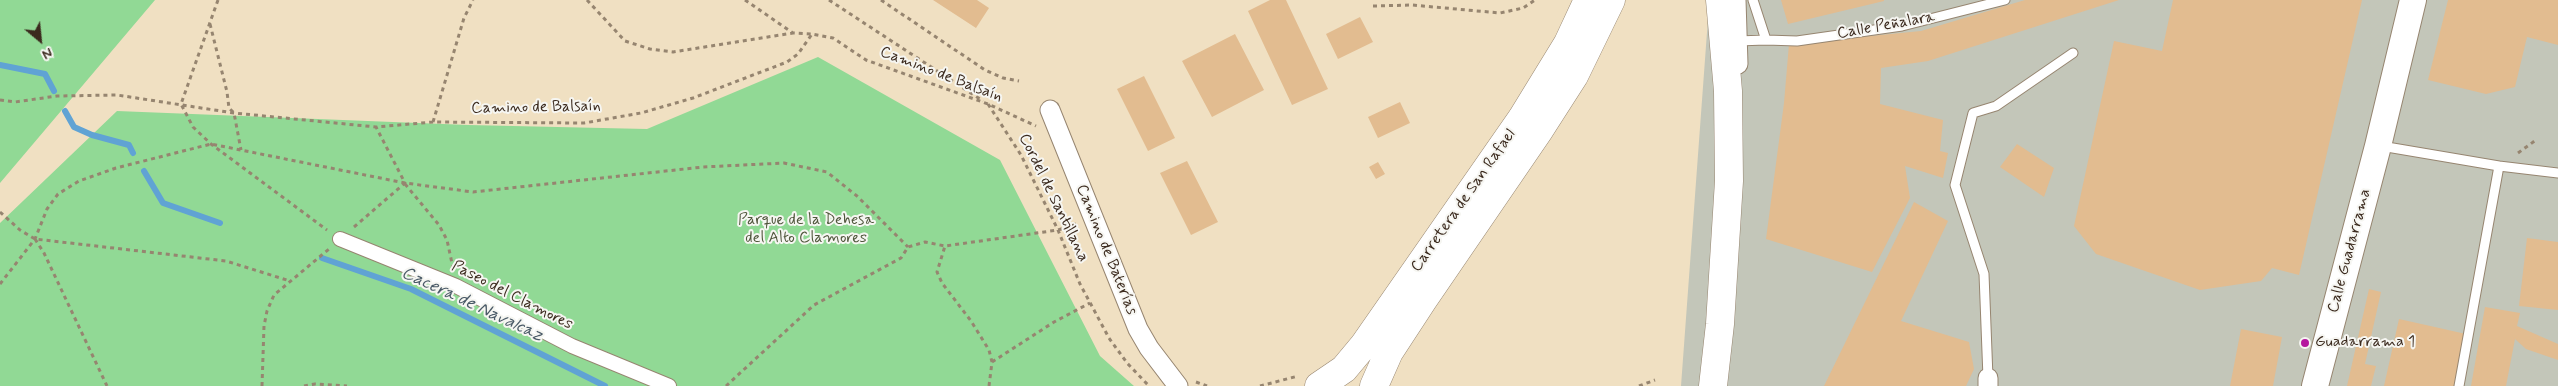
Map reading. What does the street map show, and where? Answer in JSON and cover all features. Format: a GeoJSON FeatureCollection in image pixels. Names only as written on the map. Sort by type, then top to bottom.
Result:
{"type":"FeatureCollection","features":[{"type":"Feature","properties":{"kind":"main road","name":"Carretera de San Rafael"},"geometry":{"type":"LineString","coordinates":[[1310,381],[1344,369],[1370,337],[1522,118],[1568,42],[1588,0]]}},
{"type":"Feature","properties":{"kind":"main road","name":"Carretera de San Rafael"},"geometry":{"type":"LineString","coordinates":[[1374,386],[1389,352],[1417,308],[1540,129],[1574,76],[1611,0]]}},
{"type":"Feature","properties":{"kind":"main road"},"geometry":{"type":"LineString","coordinates":[[1713,386],[1726,244],[1729,122],[1720,0]]}},
{"type":"Feature","properties":{"kind":"main road","name":"Calle Guadarrama"},"geometry":{"type":"LineString","coordinates":[[2315,386],[2378,146],[2413,0]]}},
{"type":"Feature","properties":{"kind":"street"},"geometry":{"type":"LineString","coordinates":[[1726,244],[1736,196],[1736,0]]}},
{"type":"Feature","properties":{"kind":"street","name":"Camino de Baterías"},"geometry":{"type":"LineString","coordinates":[[1050,110],[1138,329],[1149,348],[1178,385]]}},
{"type":"Feature","properties":{"kind":"street","name":"Paseo del Clamores"},"geometry":{"type":"LineString","coordinates":[[340,239],[456,286],[572,346],[669,386]]}},
{"type":"Feature","properties":{"kind":"lane"},"geometry":{"type":"LineString","coordinates":[[1753,0],[1766,40]]}},
{"type":"Feature","properties":{"kind":"lane","name":"Calle Peñalara"},"geometry":{"type":"LineString","coordinates":[[1737,41],[1797,41],[1902,26],[2005,0]]}},
{"type":"Feature","properties":{"kind":"lane"},"geometry":{"type":"LineString","coordinates":[[1988,382],[1984,274],[1955,185],[1973,113],[1996,106],[2073,53]]}},
{"type":"Feature","properties":{"kind":"lane"},"geometry":{"type":"LineString","coordinates":[[2378,146],[2499,166],[2558,173]]}},
{"type":"Feature","properties":{"kind":"lane"},"geometry":{"type":"LineString","coordinates":[[2459,386],[2499,166]]}},
{"type":"Feature","properties":{"kind":"lane"},"geometry":{"type":"LineString","coordinates":[[1710,310],[1726,244]]}},
{"type":"Feature","properties":{"kind":"path"},"geometry":{"type":"LineString","coordinates":[[218,0],[181,104],[193,127],[211,144],[340,239]]}},
{"type":"Feature","properties":{"kind":"path"},"geometry":{"type":"LineString","coordinates":[[433,122],[464,18],[473,0]]}},
{"type":"Feature","properties":{"kind":"path"},"geometry":{"type":"LineString","coordinates":[[587,0],[625,41],[673,52],[793,33],[812,34]]}},
{"type":"Feature","properties":{"kind":"path"},"geometry":{"type":"LineString","coordinates":[[744,0],[793,33]]}},
{"type":"Feature","properties":{"kind":"path","name":"Cordel de Santillana"},"geometry":{"type":"LineString","coordinates":[[829,0],[988,104],[1021,155],[1058,230],[1090,303],[1109,338],[1127,363],[1149,386]]}},
{"type":"Feature","properties":{"kind":"path"},"geometry":{"type":"LineString","coordinates":[[880,0],[984,70],[1003,78],[1019,81]]}},
{"type":"Feature","properties":{"kind":"path"},"geometry":{"type":"LineString","coordinates":[[1373,6],[1412,5],[1500,13],[1524,8],[1535,0]]}},
{"type":"Feature","properties":{"kind":"path"},"geometry":{"type":"LineString","coordinates":[[210,23],[228,92],[229,108],[234,113],[241,150]]}},
{"type":"Feature","properties":{"kind":"path","name":"Camino de Balsaín"},"geometry":{"type":"LineString","coordinates":[[0,100],[15,102],[57,96],[117,95],[234,113],[376,127],[433,122],[584,123],[641,113],[693,98],[787,62],[798,54],[812,34],[841,42],[866,60],[988,104],[1061,138]]}},
{"type":"Feature","properties":{"kind":"path"},"geometry":{"type":"LineString","coordinates":[[376,127],[405,183],[439,224],[447,240],[456,286]]}},
{"type":"Feature","properties":{"kind":"path"},"geometry":{"type":"LineString","coordinates":[[0,284],[35,239],[47,209],[58,194],[79,181],[116,168],[211,144],[405,183],[472,192],[501,191],[703,167],[784,163],[827,172],[856,196],[908,247]]}},
{"type":"Feature","properties":{"kind":"path"},"geometry":{"type":"LineString","coordinates":[[262,386],[264,326],[267,311],[274,295],[405,183]]}},
{"type":"Feature","properties":{"kind":"path"},"geometry":{"type":"LineString","coordinates":[[0,212],[20,230],[35,239],[226,261],[290,282]]}},
{"type":"Feature","properties":{"kind":"path"},"geometry":{"type":"LineString","coordinates":[[726,386],[814,305],[901,258],[908,247],[925,242],[945,246],[1058,230],[1093,218]]}},
{"type":"Feature","properties":{"kind":"path"},"geometry":{"type":"LineString","coordinates":[[35,239],[44,253],[107,386]]}},
{"type":"Feature","properties":{"kind":"path"},"geometry":{"type":"LineString","coordinates":[[945,246],[937,267],[939,277],[981,335],[989,350],[992,362],[989,386]]}},
{"type":"Feature","properties":{"kind":"path"},"geometry":{"type":"LineString","coordinates":[[992,362],[1054,322],[1090,303]]}},
{"type":"Feature","properties":{"kind":"path"},"geometry":{"type":"LineString","coordinates":[[1639,386],[1655,380]]}},
{"type":"Feature","properties":{"kind":"path"},"geometry":{"type":"LineString","coordinates":[[1260,386],[1310,381]]}},
{"type":"Feature","properties":{"kind":"path"},"geometry":{"type":"LineString","coordinates":[[304,386],[315,384],[347,386]]}},
{"type":"Feature","properties":{"kind":"shaded area"},"geometry":{"type":"Polygon","coordinates":[[[1708,0],[2558,0],[2558,386],[1681,386],[1708,0]]]}},
{"type":"Feature","properties":{"kind":"green space"},"geometry":{"type":"Polygon","coordinates":[[[0,0],[155,0],[0,183],[0,0]]]}},
{"type":"Feature","properties":{"kind":"green space","name":"Parque de la Dehesa del Alto Clamores"},"geometry":{"type":"Polygon","coordinates":[[[818,57],[1000,160],[1100,356],[1134,386],[0,386],[0,223],[117,111],[468,125],[647,129],[818,57]]]}},
{"type":"Feature","properties":{"kind":"building"},"geometry":{"type":"Polygon","coordinates":[[[933,0],[977,0],[989,8],[976,28],[933,0]]]}},
{"type":"Feature","properties":{"kind":"building"},"geometry":{"type":"Polygon","coordinates":[[[1270,0],[1286,0],[1328,89],[1292,105],[1248,11],[1270,0]]]}},
{"type":"Feature","properties":{"kind":"building"},"geometry":{"type":"Polygon","coordinates":[[[1781,0],[1884,0],[1884,1],[1788,24],[1781,0]]]}},
{"type":"Feature","properties":{"kind":"building"},"geometry":{"type":"Polygon","coordinates":[[[2025,0],[2119,0],[1928,61],[1881,68],[1880,104],[1943,120],[1940,151],[1948,153],[1943,178],[1905,166],[1910,198],[1872,272],[1766,239],[1784,103],[1789,44],[1921,31],[2025,0]]]}},
{"type":"Feature","properties":{"kind":"building"},"geometry":{"type":"Polygon","coordinates":[[[2173,0],[2362,0],[2299,275],[2272,268],[2261,281],[2200,290],[2096,254],[2074,226],[2114,41],[2162,51],[2173,0]]]}},
{"type":"Feature","properties":{"kind":"building"},"geometry":{"type":"Polygon","coordinates":[[[2448,0],[2558,0],[2558,45],[2527,37],[2515,87],[2486,94],[2428,80],[2448,0]]]}},
{"type":"Feature","properties":{"kind":"building"},"geometry":{"type":"Polygon","coordinates":[[[1360,17],[1373,42],[1338,59],[1326,34],[1360,17]]]}},
{"type":"Feature","properties":{"kind":"building"},"geometry":{"type":"Polygon","coordinates":[[[1235,34],[1264,90],[1212,117],[1182,61],[1235,34]]]}},
{"type":"Feature","properties":{"kind":"building"},"geometry":{"type":"Polygon","coordinates":[[[1144,76],[1175,138],[1148,151],[1117,89],[1144,76]]]}},
{"type":"Feature","properties":{"kind":"building"},"geometry":{"type":"Polygon","coordinates":[[[1400,102],[1410,123],[1378,138],[1368,117],[1400,102]]]}},
{"type":"Feature","properties":{"kind":"building"},"geometry":{"type":"Polygon","coordinates":[[[2017,144],[2054,168],[2044,197],[2000,167],[2017,144]]]}},
{"type":"Feature","properties":{"kind":"building"},"geometry":{"type":"Polygon","coordinates":[[[1187,161],[1218,222],[1191,235],[1160,173],[1187,161]]]}},
{"type":"Feature","properties":{"kind":"building"},"geometry":{"type":"Polygon","coordinates":[[[1378,162],[1385,174],[1376,179],[1369,167],[1378,162]]]}},
{"type":"Feature","properties":{"kind":"building"},"geometry":{"type":"Polygon","coordinates":[[[1914,202],[1948,221],[1901,321],[1969,342],[1974,369],[1966,386],[1824,386],[1914,202]]]}},
{"type":"Feature","properties":{"kind":"building"},"geometry":{"type":"Polygon","coordinates":[[[2527,238],[2558,242],[2558,310],[2519,306],[2527,238]]]}},
{"type":"Feature","properties":{"kind":"building"},"geometry":{"type":"Polygon","coordinates":[[[2369,289],[2381,292],[2365,364],[2376,366],[2371,386],[2347,386],[2369,289]]]}},
{"type":"Feature","properties":{"kind":"building"},"geometry":{"type":"Polygon","coordinates":[[[2485,307],[2520,313],[2517,326],[2558,344],[2558,360],[2526,349],[2515,339],[2506,386],[2471,386],[2485,307]]]}},
{"type":"Feature","properties":{"kind":"building"},"geometry":{"type":"Polygon","coordinates":[[[2399,319],[2466,334],[2454,386],[2384,386],[2399,319]]]}},
{"type":"Feature","properties":{"kind":"building"},"geometry":{"type":"Polygon","coordinates":[[[2241,329],[2282,337],[2273,386],[2230,386],[2241,329]]]}},
{"type":"Feature","properties":{"kind":"waterway","name":"Cacera de Navalcaz"},"geometry":{"type":"LineString","coordinates":[[0,65],[45,74],[54,91]]}},
{"type":"Feature","properties":{"kind":"waterway","name":"Cacera de Navalcaz"},"geometry":{"type":"LineString","coordinates":[[65,111],[74,127],[92,135],[129,145],[133,153]]}},
{"type":"Feature","properties":{"kind":"waterway","name":"Cacera de Navalcaz"},"geometry":{"type":"LineString","coordinates":[[144,171],[163,203],[220,223]]}},
{"type":"Feature","properties":{"kind":"waterway","name":"Cacera de Navalcaz"},"geometry":{"type":"LineString","coordinates":[[322,258],[411,289],[605,386]]}},
{"type":"Feature","properties":{"kind":"place","name":"Guadarrama 1"},"geometry":{"type":"Point","coordinates":[2305,343]}}]}
